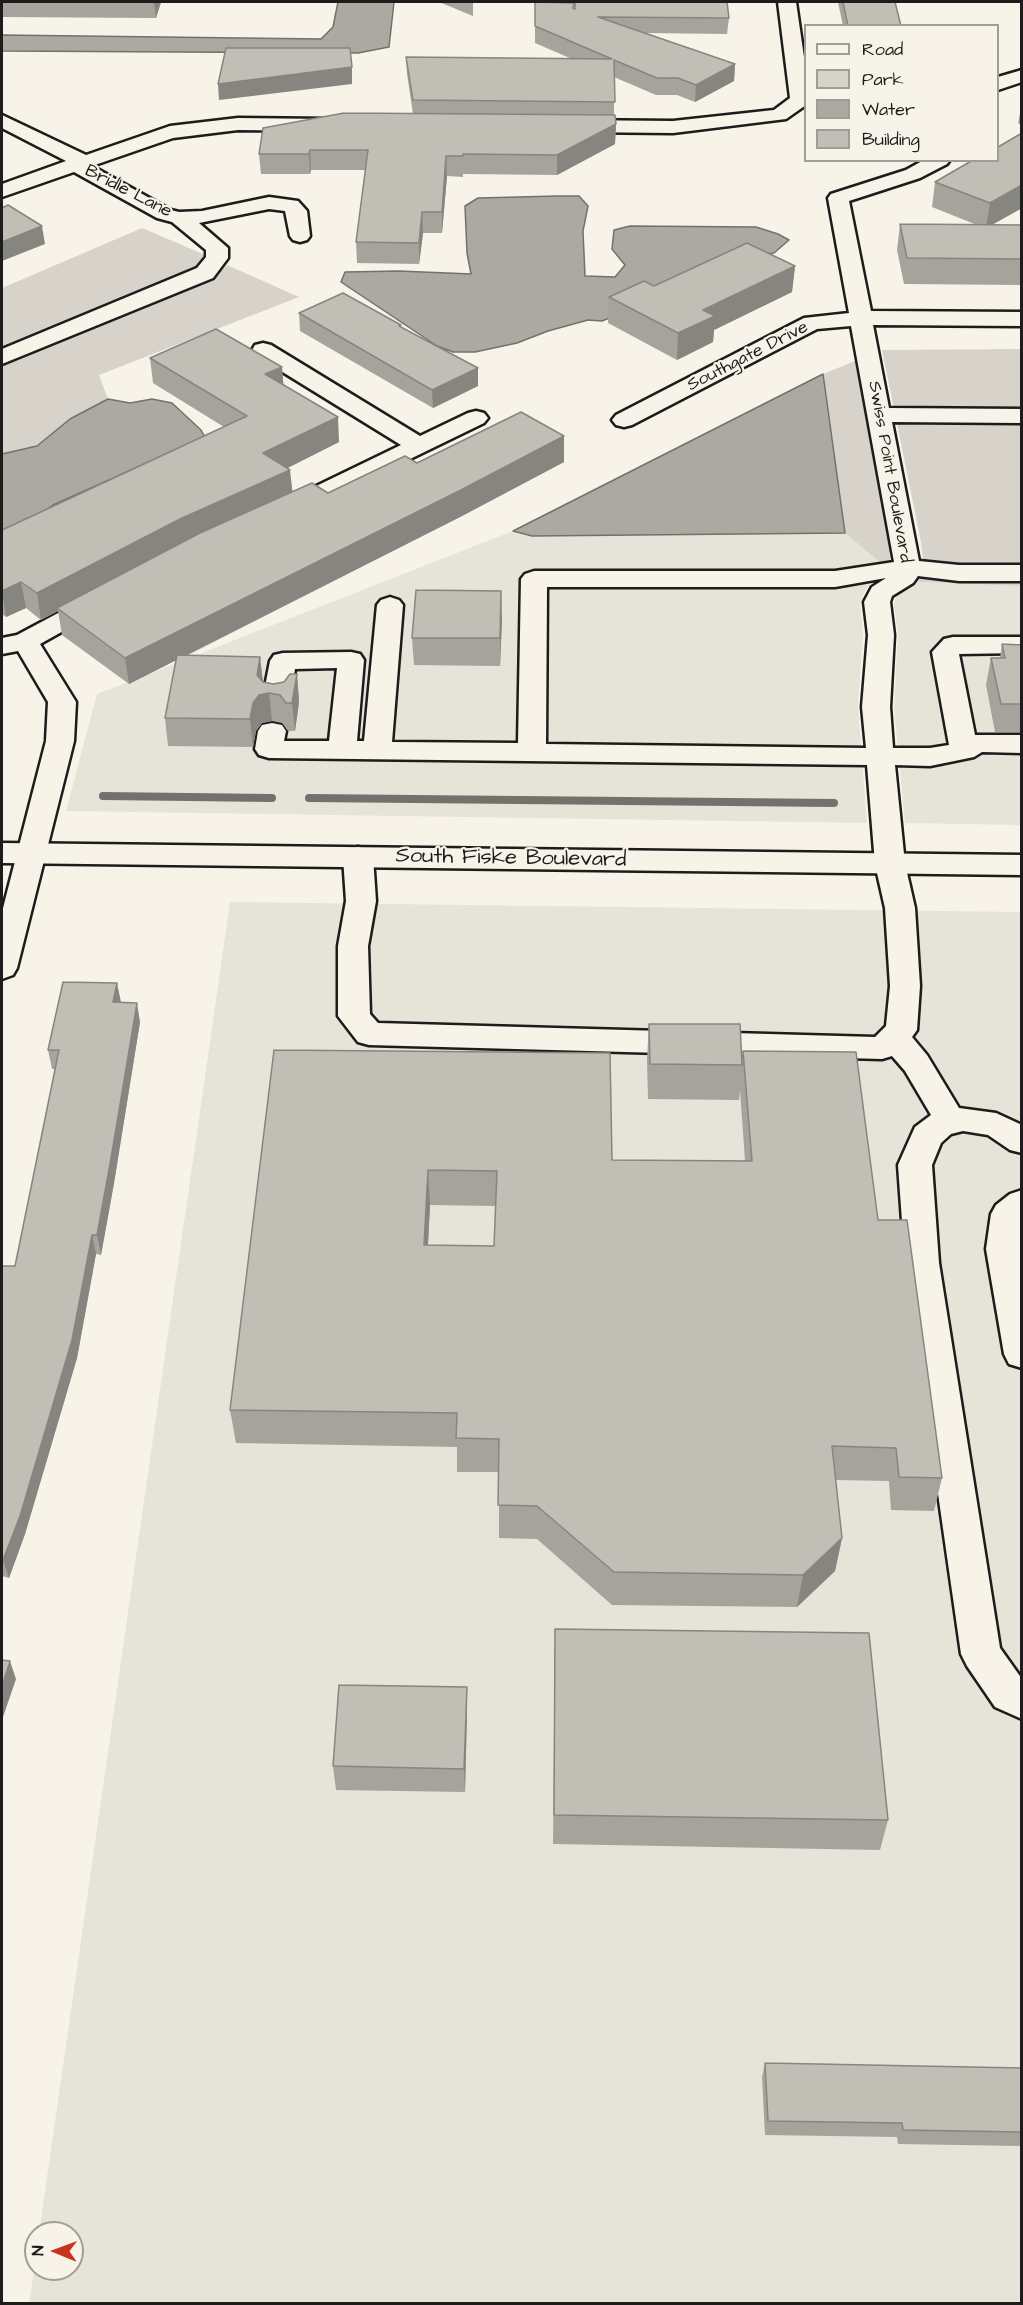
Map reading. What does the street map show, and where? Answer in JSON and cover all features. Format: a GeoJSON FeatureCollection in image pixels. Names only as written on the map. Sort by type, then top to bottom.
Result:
{"type":"FeatureCollection","features":[{"type":"Feature","properties":{"kind":"street"},"geometry":{"type":"LineString","coordinates":[[555,126],[673,127],[779,115],[800,100],[787,2]]}},
{"type":"Feature","properties":{"kind":"street"},"geometry":{"type":"LineString","coordinates":[[999,84],[1013,77],[1022,76]]}},
{"type":"Feature","properties":{"kind":"street","name":"Bridle Lane"},"geometry":{"type":"LineString","coordinates":[[2,121],[79,163],[164,214],[179,218],[202,217],[279,202],[291,205],[297,211],[300,236]]}},
{"type":"Feature","properties":{"kind":"street"},"geometry":{"type":"LineString","coordinates":[[2,192],[170,132],[238,124],[344,125]]}},
{"type":"Feature","properties":{"kind":"street","name":"Swiss Point Boulevard"},"geometry":{"type":"LineString","coordinates":[[894,1037],[901,1030],[905,986],[900,908],[890,864],[876,707],[881,635],[877,602],[881,592],[904,578],[908,567],[838,198],[913,174],[936,162]]}},
{"type":"Feature","properties":{"kind":"street"},"geometry":{"type":"LineString","coordinates":[[2,357],[205,273],[217,258],[217,248],[179,218]]}},
{"type":"Feature","properties":{"kind":"street","name":"Southgate Drive"},"geometry":{"type":"LineString","coordinates":[[624,420],[812,323],[861,318],[1022,319]]}},
{"type":"Feature","properties":{"kind":"street"},"geometry":{"type":"LineString","coordinates":[[263,350],[419,446]]}},
{"type":"Feature","properties":{"kind":"street"},"geometry":{"type":"LineString","coordinates":[[880,415],[1022,416]]}},
{"type":"Feature","properties":{"kind":"street"},"geometry":{"type":"LineString","coordinates":[[266,519],[476,418]]}},
{"type":"Feature","properties":{"kind":"street"},"geometry":{"type":"LineString","coordinates":[[532,752],[534,579],[836,579],[908,567],[959,573],[1022,573]]}},
{"type":"Feature","properties":{"kind":"street"},"geometry":{"type":"LineString","coordinates":[[2,968],[16,853],[60,741],[62,702],[13,643],[115,592]]}},
{"type":"Feature","properties":{"kind":"street"},"geometry":{"type":"LineString","coordinates":[[377,750],[390,605]]}},
{"type":"Feature","properties":{"kind":"street"},"geometry":{"type":"LineString","coordinates":[[964,751],[945,652],[953,645],[1022,645]]}},
{"type":"Feature","properties":{"kind":"street"},"geometry":{"type":"LineString","coordinates":[[276,702],[283,661],[351,660],[342,750]]}},
{"type":"Feature","properties":{"kind":"street"},"geometry":{"type":"LineString","coordinates":[[272,730],[269,749],[930,757],[964,751],[976,743],[1022,744]]}},
{"type":"Feature","properties":{"kind":"street","name":"South Fiske Boulevard"},"geometry":{"type":"LineString","coordinates":[[16,853],[1022,865]]}},
{"type":"Feature","properties":{"kind":"street"},"geometry":{"type":"LineString","coordinates":[[358,857],[360,901],[353,946],[354,1016],[369,1034],[882,1048],[894,1037],[916,1063],[951,1122]]}},
{"type":"Feature","properties":{"kind":"street"},"geometry":{"type":"LineString","coordinates":[[1022,1141],[996,1125],[963,1119],[941,1124],[927,1136],[915,1165],[922,1263],[981,1653],[1009,1694],[1022,1701]]}},
{"type":"Feature","properties":{"kind":"street"},"geometry":{"type":"LineString","coordinates":[[1022,1203],[1008,1214],[1003,1249],[1022,1354]]}},
{"type":"Feature","properties":{"kind":"shaded area"},"geometry":{"type":"Polygon","coordinates":[[[513,531],[532,536],[845,533],[889,570],[867,587],[860,602],[863,634],[858,706],[867,823],[66,811],[97,694],[513,531]]]}},
{"type":"Feature","properties":{"kind":"shaded area"},"geometry":{"type":"Polygon","coordinates":[[[918,582],[1021,586],[1021,825],[905,823],[894,708],[898,636],[894,604],[896,597],[918,582]]]}},
{"type":"Feature","properties":{"kind":"shaded area"},"geometry":{"type":"Polygon","coordinates":[[[230,902],[1021,912],[1021,2303],[29,2304],[32,2281],[84,2281],[84,2221],[41,2221],[230,902]]]}},
{"type":"Feature","properties":{"kind":"green space"},"geometry":{"type":"Polygon","coordinates":[[[142,228],[203,254],[203,258],[194,270],[2,349],[2,288],[142,228]]]}},
{"type":"Feature","properties":{"kind":"green space"},"geometry":{"type":"Polygon","coordinates":[[[227,265],[299,297],[99,375],[108,399],[70,419],[37,446],[2,454],[2,365],[215,278],[227,265]]]}},
{"type":"Feature","properties":{"kind":"green space"},"geometry":{"type":"Polygon","coordinates":[[[1021,349],[1021,586],[918,582],[924,567],[921,542],[882,350],[1021,349]]]}},
{"type":"Feature","properties":{"kind":"green space"},"geometry":{"type":"Polygon","coordinates":[[[855,361],[888,541],[891,566],[889,570],[845,533],[823,374],[855,361]]]}},
{"type":"Feature","properties":{"kind":"water"},"geometry":{"type":"Polygon","coordinates":[[[338,2],[394,2],[389,47],[358,53],[2,51],[2,35],[321,39],[333,27],[338,2]]]}},
{"type":"Feature","properties":{"kind":"water"},"geometry":{"type":"Polygon","coordinates":[[[579,196],[588,206],[583,231],[585,276],[615,277],[625,265],[612,249],[614,230],[630,226],[756,227],[789,240],[774,253],[764,254],[602,321],[588,320],[548,331],[517,343],[475,352],[453,352],[437,346],[341,282],[345,272],[399,271],[471,274],[467,253],[465,206],[478,198],[579,196]]]}},
{"type":"Feature","properties":{"kind":"water"},"geometry":{"type":"Polygon","coordinates":[[[823,374],[845,533],[532,536],[513,531],[823,374]]]}},
{"type":"Feature","properties":{"kind":"water"},"geometry":{"type":"Polygon","coordinates":[[[108,399],[130,403],[152,399],[172,403],[201,430],[205,437],[53,505],[38,516],[2,535],[2,454],[37,446],[70,419],[108,399]]]}},
{"type":"Feature","properties":{"kind":"building"},"geometry":{"type":"Polygon","coordinates":[[[535,2],[574,3],[573,8],[575,9],[575,2],[727,2],[729,18],[598,17],[735,64],[696,85],[678,78],[657,78],[614,60],[615,102],[413,100],[406,57],[612,59],[535,26],[535,2]]]}},
{"type":"Feature","properties":{"kind":"building"},"geometry":{"type":"Polygon","coordinates":[[[843,2],[895,2],[900,24],[848,24],[843,2]]]}},
{"type":"Feature","properties":{"kind":"building"},"geometry":{"type":"Polygon","coordinates":[[[226,48],[350,48],[352,67],[218,84],[226,48]]]}},
{"type":"Feature","properties":{"kind":"building"},"geometry":{"type":"Polygon","coordinates":[[[344,113],[615,115],[616,124],[557,155],[463,154],[463,156],[446,156],[442,212],[422,212],[419,243],[356,242],[368,150],[310,150],[309,154],[259,154],[263,128],[344,113]]]}},
{"type":"Feature","properties":{"kind":"building"},"geometry":{"type":"Polygon","coordinates":[[[1022,133],[1022,185],[990,203],[935,182],[970,162],[999,162],[999,146],[1022,133]]]}},
{"type":"Feature","properties":{"kind":"building"},"geometry":{"type":"Polygon","coordinates":[[[8,205],[42,226],[2,242],[2,208],[8,205]]]}},
{"type":"Feature","properties":{"kind":"building"},"geometry":{"type":"Polygon","coordinates":[[[900,224],[1022,225],[1022,259],[907,258],[900,224]]]}},
{"type":"Feature","properties":{"kind":"building"},"geometry":{"type":"Polygon","coordinates":[[[747,243],[795,266],[703,310],[715,316],[678,333],[609,297],[644,281],[654,286],[747,243]]]}},
{"type":"Feature","properties":{"kind":"building"},"geometry":{"type":"Polygon","coordinates":[[[343,293],[478,368],[432,390],[299,313],[343,293]]]}},
{"type":"Feature","properties":{"kind":"building"},"geometry":{"type":"Polygon","coordinates":[[[216,329],[282,367],[265,374],[338,417],[263,453],[290,470],[180,519],[37,593],[21,582],[2,591],[2,530],[247,416],[150,358],[216,329]]]}},
{"type":"Feature","properties":{"kind":"building"},"geometry":{"type":"Polygon","coordinates":[[[521,412],[564,436],[125,658],[57,608],[200,533],[312,483],[328,493],[405,456],[417,463],[521,412]]]}},
{"type":"Feature","properties":{"kind":"building"},"geometry":{"type":"Polygon","coordinates":[[[416,590],[501,591],[500,638],[412,638],[416,590]]]}},
{"type":"Feature","properties":{"kind":"building"},"geometry":{"type":"Polygon","coordinates":[[[1002,644],[1022,645],[1022,704],[1001,704],[991,658],[1005,658],[1002,644]]]}},
{"type":"Feature","properties":{"kind":"building"},"geometry":{"type":"Polygon","coordinates":[[[177,655],[260,657],[257,675],[263,682],[273,684],[284,682],[290,674],[297,674],[292,703],[286,703],[280,695],[269,693],[259,695],[253,703],[250,719],[165,718],[177,655]]]}},
{"type":"Feature","properties":{"kind":"building"},"geometry":{"type":"Polygon","coordinates":[[[63,982],[117,983],[113,1002],[137,1003],[97,1235],[92,1235],[72,1340],[20,1516],[3,1560],[2,1266],[15,1266],[59,1050],[48,1050],[63,982]]]}},
{"type":"Feature","properties":{"kind":"building"},"geometry":{"type":"Polygon","coordinates":[[[649,1024],[740,1024],[742,1065],[650,1064],[649,1024]]]}},
{"type":"Feature","properties":{"kind":"building"},"geometry":{"type":"Polygon","coordinates":[[[274,1050],[610,1053],[612,1160],[752,1161],[743,1051],[856,1052],[878,1220],[907,1220],[942,1478],[899,1477],[896,1448],[832,1446],[842,1538],[803,1575],[614,1572],[537,1506],[498,1505],[499,1439],[456,1438],[457,1413],[230,1410],[274,1050]],[[428,1170],[424,1245],[494,1246],[497,1171],[428,1170]]]}},
{"type":"Feature","properties":{"kind":"building"},"geometry":{"type":"Polygon","coordinates":[[[555,1629],[869,1633],[888,1820],[554,1815],[555,1629]]]}},
{"type":"Feature","properties":{"kind":"building"},"geometry":{"type":"Polygon","coordinates":[[[2,1660],[10,1661],[2,1686],[2,1660]]]}},
{"type":"Feature","properties":{"kind":"building"},"geometry":{"type":"Polygon","coordinates":[[[339,1685],[467,1687],[464,1769],[333,1766],[339,1685]]]}},
{"type":"Feature","properties":{"kind":"building"},"geometry":{"type":"Polygon","coordinates":[[[765,2063],[1022,2068],[1022,2132],[903,2130],[902,2123],[768,2121],[765,2063]]]}},
{"type":"Feature","properties":{"kind":"waterway"},"geometry":{"type":"LineString","coordinates":[[103,796],[272,798]]}},
{"type":"Feature","properties":{"kind":"waterway"},"geometry":{"type":"LineString","coordinates":[[309,798],[834,803]]}}]}
